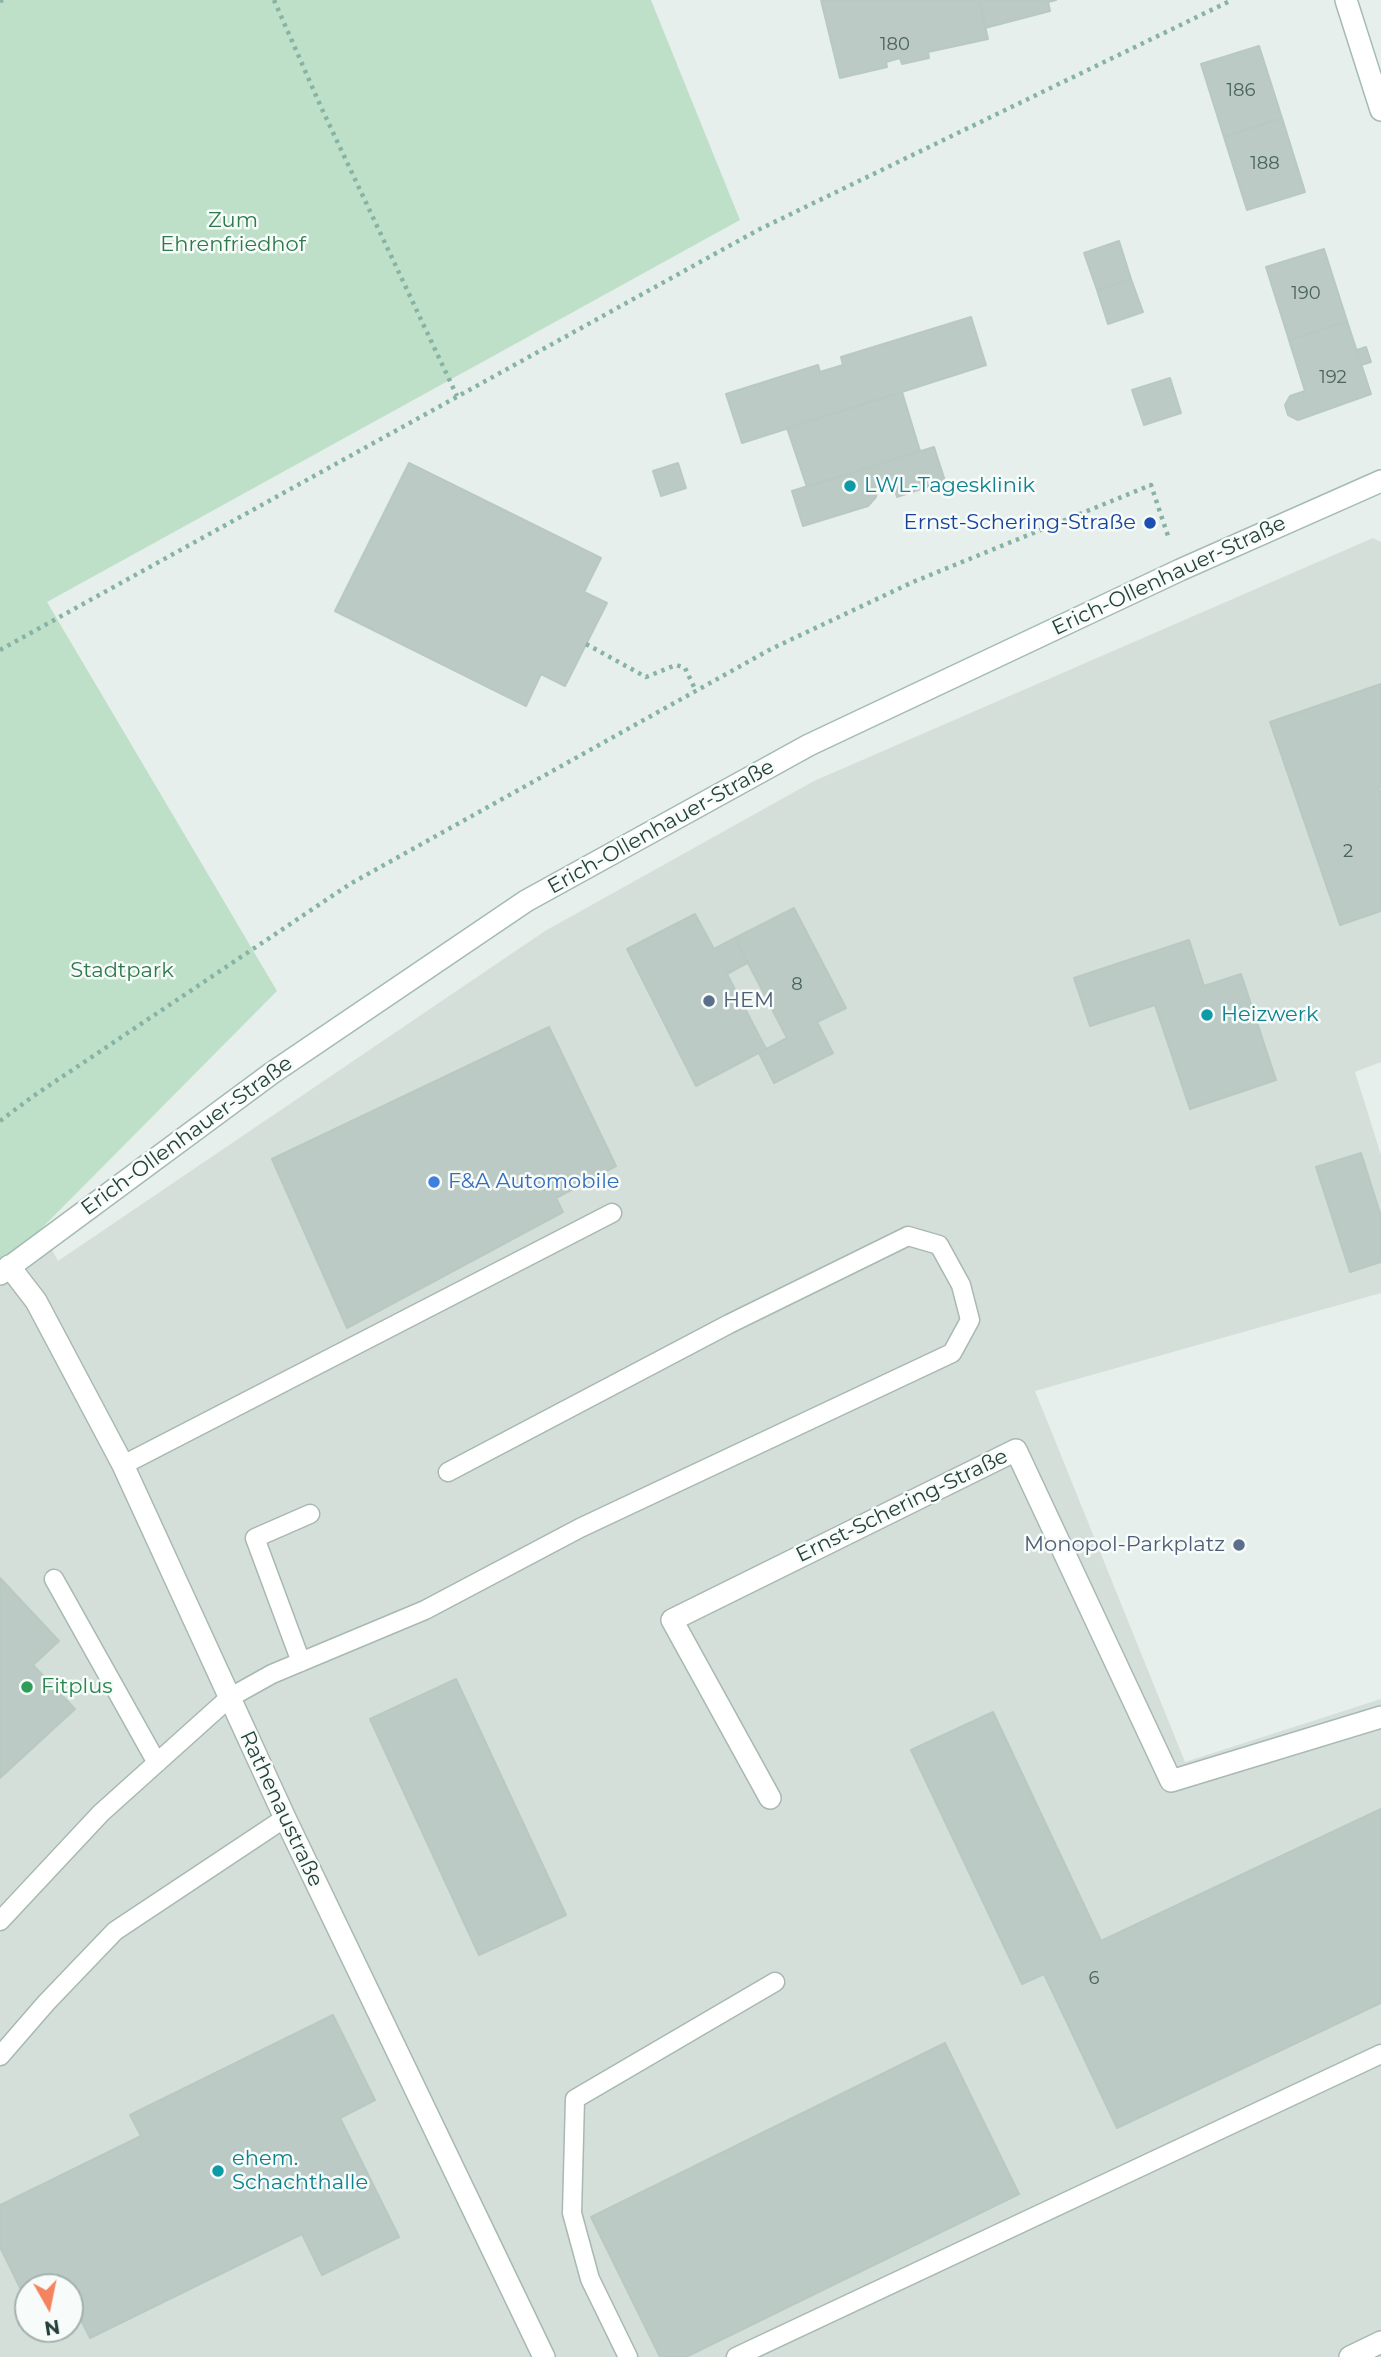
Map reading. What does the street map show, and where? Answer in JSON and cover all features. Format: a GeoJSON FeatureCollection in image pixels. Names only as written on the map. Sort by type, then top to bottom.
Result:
{"type":"FeatureCollection","features":[{"type":"Feature","properties":{"kind":"street"},"geometry":{"type":"LineString","coordinates":[[1346,0],[1381,110]]}},
{"type":"Feature","properties":{"kind":"street","name":"Erich-Ollenhauer-Straße"},"geometry":{"type":"LineString","coordinates":[[4,1270],[272,1073],[526,901],[809,746],[1180,570],[1381,481]]}},
{"type":"Feature","properties":{"kind":"street","name":"Rathenaustraße"},"geometry":{"type":"LineString","coordinates":[[4,1270],[36,1301],[123,1465],[285,1818],[544,2357]]}},
{"type":"Feature","properties":{"kind":"street","name":"Ernst-Schering-Straße"},"geometry":{"type":"LineString","coordinates":[[769,1798],[671,1620],[1016,1450],[1171,1781],[1381,1717]]}},
{"type":"Feature","properties":{"kind":"street"},"geometry":{"type":"LineString","coordinates":[[1350,2357],[1381,2342]]}},
{"type":"Feature","properties":{"kind":"lane"},"geometry":{"type":"LineString","coordinates":[[123,1465],[612,1213]]}},
{"type":"Feature","properties":{"kind":"lane"},"geometry":{"type":"LineString","coordinates":[[0,1921],[101,1813],[229,1698],[272,1674],[425,1610],[580,1528],[952,1353],[970,1321],[961,1285],[939,1245],[908,1236],[729,1324],[448,1472]]}},
{"type":"Feature","properties":{"kind":"lane"},"geometry":{"type":"LineString","coordinates":[[301,1662],[255,1538],[310,1514]]}},
{"type":"Feature","properties":{"kind":"lane"},"geometry":{"type":"LineString","coordinates":[[54,1579],[157,1763]]}},
{"type":"Feature","properties":{"kind":"lane"},"geometry":{"type":"LineString","coordinates":[[0,2056],[115,1931],[285,1818]]}},
{"type":"Feature","properties":{"kind":"lane"},"geometry":{"type":"LineString","coordinates":[[628,2357],[590,2278],[572,2213],[575,2099],[775,1982]]}},
{"type":"Feature","properties":{"kind":"lane"},"geometry":{"type":"LineString","coordinates":[[736,2357],[1381,2054]]}},
{"type":"Feature","properties":{"kind":"path"},"geometry":{"type":"LineString","coordinates":[[274,0],[321,107],[457,396]]}},
{"type":"Feature","properties":{"kind":"path"},"geometry":{"type":"LineString","coordinates":[[0,650],[758,230],[1232,0]]}},
{"type":"Feature","properties":{"kind":"path"},"geometry":{"type":"LineString","coordinates":[[0,1121],[43,1089],[350,884],[695,689],[771,649],[913,582],[1151,485],[1180,570]]}},
{"type":"Feature","properties":{"kind":"path"},"geometry":{"type":"LineString","coordinates":[[586,644],[646,677],[676,665],[685,668],[695,689]]}},
{"type":"Feature","properties":{"kind":"shaded area"},"geometry":{"type":"Polygon","coordinates":[[[1373,538],[1381,542],[1381,1062],[1355,1072],[1381,1155],[1381,1293],[1035,1391],[1185,1762],[1381,1699],[1381,2357],[0,2357],[0,1264],[41,1229],[58,1261],[545,931],[814,781],[1373,538]]]}},
{"type":"Feature","properties":{"kind":"green space","name":"Zum Ehrenfriedhof"},"geometry":{"type":"Polygon","coordinates":[[[0,0],[651,0],[740,220],[47,602],[277,991],[41,1229],[0,1264],[0,0]]]}},
{"type":"Feature","properties":{"kind":"building"},"geometry":{"type":"Polygon","coordinates":[[[821,0],[979,0],[988,39],[928,52],[929,58],[902,64],[900,58],[886,62],[887,67],[840,78],[821,0]]]}},
{"type":"Feature","properties":{"kind":"building"},"geometry":{"type":"Polygon","coordinates":[[[979,0],[1056,0],[1048,2],[1050,11],[985,28],[979,0]]]}},
{"type":"Feature","properties":{"kind":"building"},"geometry":{"type":"Polygon","coordinates":[[[1259,46],[1282,118],[1224,137],[1201,64],[1259,46]]]}},
{"type":"Feature","properties":{"kind":"building"},"geometry":{"type":"Polygon","coordinates":[[[1282,118],[1305,192],[1247,210],[1224,137],[1282,118]]]}},
{"type":"Feature","properties":{"kind":"building"},"geometry":{"type":"Polygon","coordinates":[[[1119,241],[1131,279],[1097,290],[1084,253],[1119,241]]]}},
{"type":"Feature","properties":{"kind":"building"},"geometry":{"type":"Polygon","coordinates":[[[1324,249],[1347,321],[1289,340],[1266,267],[1324,249]]]}},
{"type":"Feature","properties":{"kind":"building"},"geometry":{"type":"Polygon","coordinates":[[[1131,279],[1143,312],[1108,324],[1097,290],[1131,279]]]}},
{"type":"Feature","properties":{"kind":"building"},"geometry":{"type":"Polygon","coordinates":[[[971,317],[986,365],[742,443],[726,394],[818,365],[820,372],[843,365],[841,357],[971,317]]]}},
{"type":"Feature","properties":{"kind":"building"},"geometry":{"type":"Polygon","coordinates":[[[1347,321],[1371,394],[1298,420],[1288,415],[1285,405],[1290,396],[1305,391],[1289,340],[1347,321]]]}},
{"type":"Feature","properties":{"kind":"building"},"geometry":{"type":"Polygon","coordinates":[[[1366,347],[1371,362],[1361,365],[1357,350],[1366,347]]]}},
{"type":"Feature","properties":{"kind":"building"},"geometry":{"type":"Polygon","coordinates":[[[1170,378],[1181,413],[1144,425],[1132,390],[1170,378]]]}},
{"type":"Feature","properties":{"kind":"building"},"geometry":{"type":"Polygon","coordinates":[[[902,392],[920,451],[807,487],[787,428],[902,392]]]}},
{"type":"Feature","properties":{"kind":"building","name":"LWL-Tagesklinik"},"geometry":{"type":"Polygon","coordinates":[[[934,447],[945,481],[897,497],[894,486],[877,492],[868,506],[803,526],[792,491],[934,447]]]}},
{"type":"Feature","properties":{"kind":"building"},"geometry":{"type":"Polygon","coordinates":[[[409,463],[601,558],[584,592],[607,603],[565,686],[541,674],[526,706],[335,611],[409,463]]]}},
{"type":"Feature","properties":{"kind":"building"},"geometry":{"type":"Polygon","coordinates":[[[678,463],[686,488],[661,496],[653,471],[678,463]]]}},
{"type":"Feature","properties":{"kind":"building"},"geometry":{"type":"Polygon","coordinates":[[[1381,684],[1381,911],[1340,925],[1270,722],[1381,684]]]}},
{"type":"Feature","properties":{"kind":"building"},"geometry":{"type":"Polygon","coordinates":[[[794,908],[846,1008],[817,1022],[833,1053],[774,1083],[759,1053],[787,1038],[735,938],[794,908]]]}},
{"type":"Feature","properties":{"kind":"building"},"geometry":{"type":"Polygon","coordinates":[[[695,914],[714,949],[735,938],[747,963],[727,974],[766,1049],[696,1086],[627,949],[695,914]]]}},
{"type":"Feature","properties":{"kind":"building","name":"Heizwerk"},"geometry":{"type":"Polygon","coordinates":[[[1189,940],[1204,986],[1241,974],[1276,1080],[1190,1109],[1155,1005],[1090,1026],[1074,978],[1189,940]]]}},
{"type":"Feature","properties":{"kind":"building","name":"F&A Automobile"},"geometry":{"type":"Polygon","coordinates":[[[549,1027],[616,1166],[556,1198],[563,1212],[347,1328],[272,1159],[549,1027]]]}},
{"type":"Feature","properties":{"kind":"building"},"geometry":{"type":"Polygon","coordinates":[[[1361,1153],[1381,1216],[1381,1262],[1350,1272],[1316,1167],[1361,1153]]]}},
{"type":"Feature","properties":{"kind":"building","name":"Fitplus"},"geometry":{"type":"Polygon","coordinates":[[[0,1578],[59,1641],[33,1665],[75,1709],[0,1778],[0,1578]]]}},
{"type":"Feature","properties":{"kind":"building"},"geometry":{"type":"Polygon","coordinates":[[[456,1679],[566,1915],[479,1955],[370,1719],[456,1679]]]}},
{"type":"Feature","properties":{"kind":"building"},"geometry":{"type":"Polygon","coordinates":[[[993,1712],[1101,1941],[1381,1809],[1381,2003],[1117,2128],[1044,1974],[1022,1984],[911,1750],[993,1712]]]}},
{"type":"Feature","properties":{"kind":"building","name":"ehem. Schachthalle"},"geometry":{"type":"Polygon","coordinates":[[[333,2015],[375,2100],[340,2118],[399,2237],[322,2275],[302,2234],[90,2338],[84,2326],[84,2273],[14,2273],[14,2276],[0,2247],[0,2205],[141,2136],[130,2115],[333,2015]]]}},
{"type":"Feature","properties":{"kind":"building"},"geometry":{"type":"Polygon","coordinates":[[[945,2043],[1019,2194],[686,2357],[660,2357],[591,2217],[945,2043]]]}},
{"type":"Feature","properties":{"kind":"place","name":"LWL-Tagesklinik"},"geometry":{"type":"Point","coordinates":[850,486]}},
{"type":"Feature","properties":{"kind":"place","name":"Ernst-Schering-Straße"},"geometry":{"type":"Point","coordinates":[1150,523]}},
{"type":"Feature","properties":{"kind":"place","name":"HEM"},"geometry":{"type":"Point","coordinates":[709,1001]}},
{"type":"Feature","properties":{"kind":"place","name":"Heizwerk"},"geometry":{"type":"Point","coordinates":[1207,1015]}},
{"type":"Feature","properties":{"kind":"place","name":"F&A Automobile"},"geometry":{"type":"Point","coordinates":[434,1182]}},
{"type":"Feature","properties":{"kind":"place","name":"Monopol-Parkplatz"},"geometry":{"type":"Point","coordinates":[1239,1545]}},
{"type":"Feature","properties":{"kind":"place","name":"Fitplus"},"geometry":{"type":"Point","coordinates":[27,1687]}},
{"type":"Feature","properties":{"kind":"place","name":"ehem. Schachthalle"},"geometry":{"type":"Point","coordinates":[218,2171]}},
{"type":"Feature","properties":{"kind":"park label","name":"Stadtpark"},"geometry":{"type":"Point","coordinates":[122,971]}}]}
